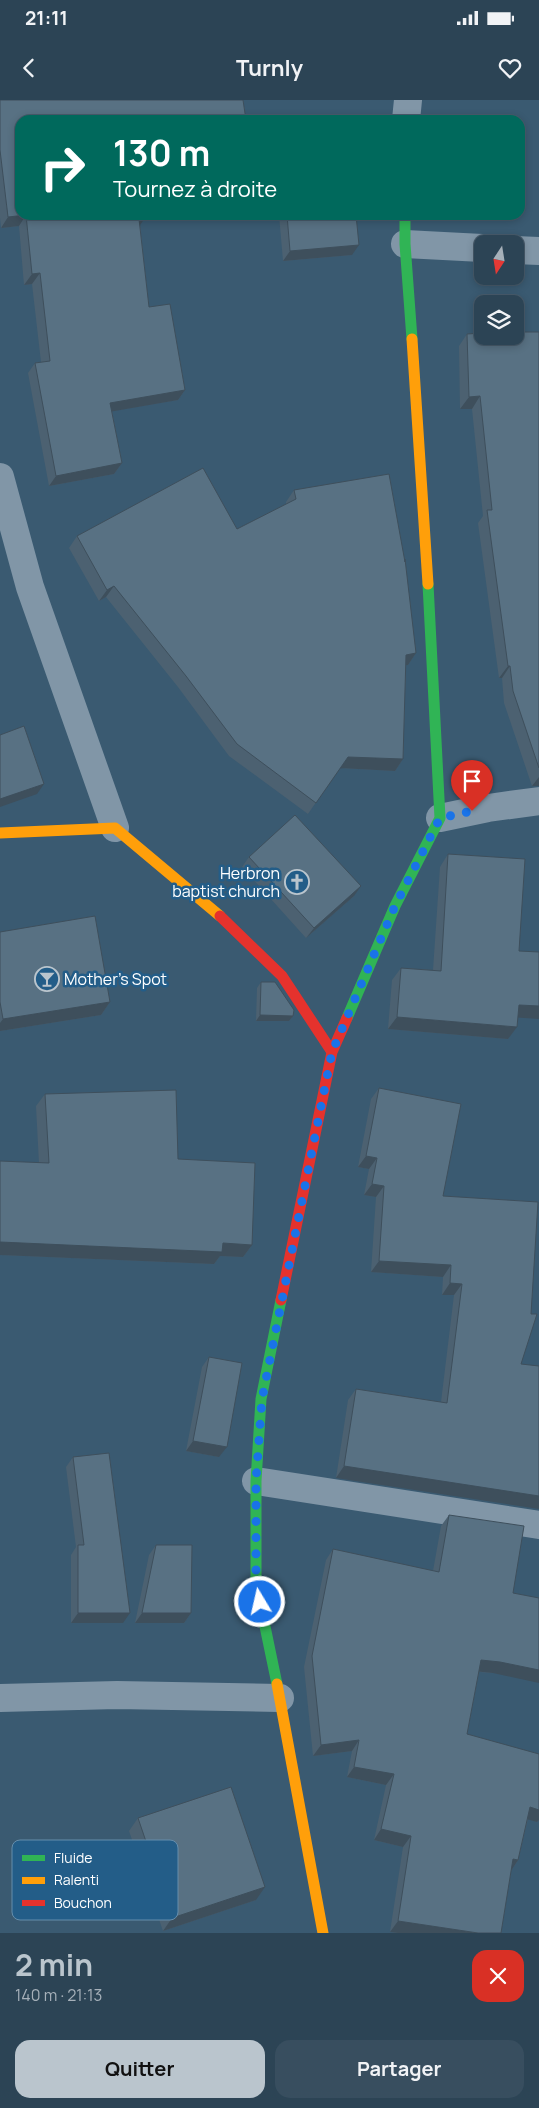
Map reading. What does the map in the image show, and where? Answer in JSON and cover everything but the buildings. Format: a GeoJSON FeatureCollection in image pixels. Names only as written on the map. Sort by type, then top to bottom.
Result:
{"type":"FeatureCollection","features":[{"type":"Feature","properties":{"kind":"street"},"geometry":{"type":"LineString","coordinates":[[406,115],[408,100]]}},
{"type":"Feature","properties":{"kind":"street"},"geometry":{"type":"LineString","coordinates":[[322,1933],[280,1698],[256,1583],[256,1481],[262,1399],[332,1052],[395,906],[440,818],[426,552],[404,220]]}},
{"type":"Feature","properties":{"kind":"street"},"geometry":{"type":"LineString","coordinates":[[405,244],[474,248]]}},
{"type":"Feature","properties":{"kind":"street"},"geometry":{"type":"LineString","coordinates":[[524,250],[539,251]]}},
{"type":"Feature","properties":{"kind":"street"},"geometry":{"type":"LineString","coordinates":[[0,477],[30,587],[115,828],[213,909],[282,976],[332,1052]]}},
{"type":"Feature","properties":{"kind":"street"},"geometry":{"type":"LineString","coordinates":[[440,818],[488,808],[539,801]]}},
{"type":"Feature","properties":{"kind":"street"},"geometry":{"type":"LineString","coordinates":[[0,833],[115,828]]}},
{"type":"Feature","properties":{"kind":"street"},"geometry":{"type":"LineString","coordinates":[[256,1481],[539,1525]]}},
{"type":"Feature","properties":{"kind":"street"},"geometry":{"type":"LineString","coordinates":[[0,1698],[116,1695],[280,1698]]}},
{"type":"Feature","properties":{"kind":"traffic: fast"},"geometry":{"type":"LineString","coordinates":[[405,220],[412,339]]}},
{"type":"Feature","properties":{"kind":"traffic: fast"},"geometry":{"type":"LineString","coordinates":[[347,1018],[395,906],[440,818],[428,584]]}},
{"type":"Feature","properties":{"kind":"traffic: fast"},"geometry":{"type":"LineString","coordinates":[[277,1684],[256,1583],[256,1481],[261,1399],[281,1300]]}},
{"type":"Feature","properties":{"kind":"traffic: slow"},"geometry":{"type":"LineString","coordinates":[[412,339],[428,584]]}},
{"type":"Feature","properties":{"kind":"traffic: slow"},"geometry":{"type":"LineString","coordinates":[[0,833],[115,828],[220,916]]}},
{"type":"Feature","properties":{"kind":"traffic: slow"},"geometry":{"type":"LineString","coordinates":[[277,1684],[323,1933]]}},
{"type":"Feature","properties":{"kind":"traffic: jam"},"geometry":{"type":"LineString","coordinates":[[220,916],[282,976],[332,1052]]}},
{"type":"Feature","properties":{"kind":"traffic: jam"},"geometry":{"type":"LineString","coordinates":[[281,1300],[332,1052],[347,1018]]}},
{"type":"Feature","properties":{"kind":"place","name":"Herbron baptist church"},"geometry":{"type":"Point","coordinates":[297,882]}},
{"type":"Feature","properties":{"kind":"place","name":"Mother's Spot"},"geometry":{"type":"Point","coordinates":[47,979]}},
{"type":"Feature","properties":{"kind":"route"},"geometry":{"type":"LineString","coordinates":[[260,1602],[256,1583],[256,1481],[262,1399],[332,1052],[395,906],[440,818],[472,811]]}}]}
